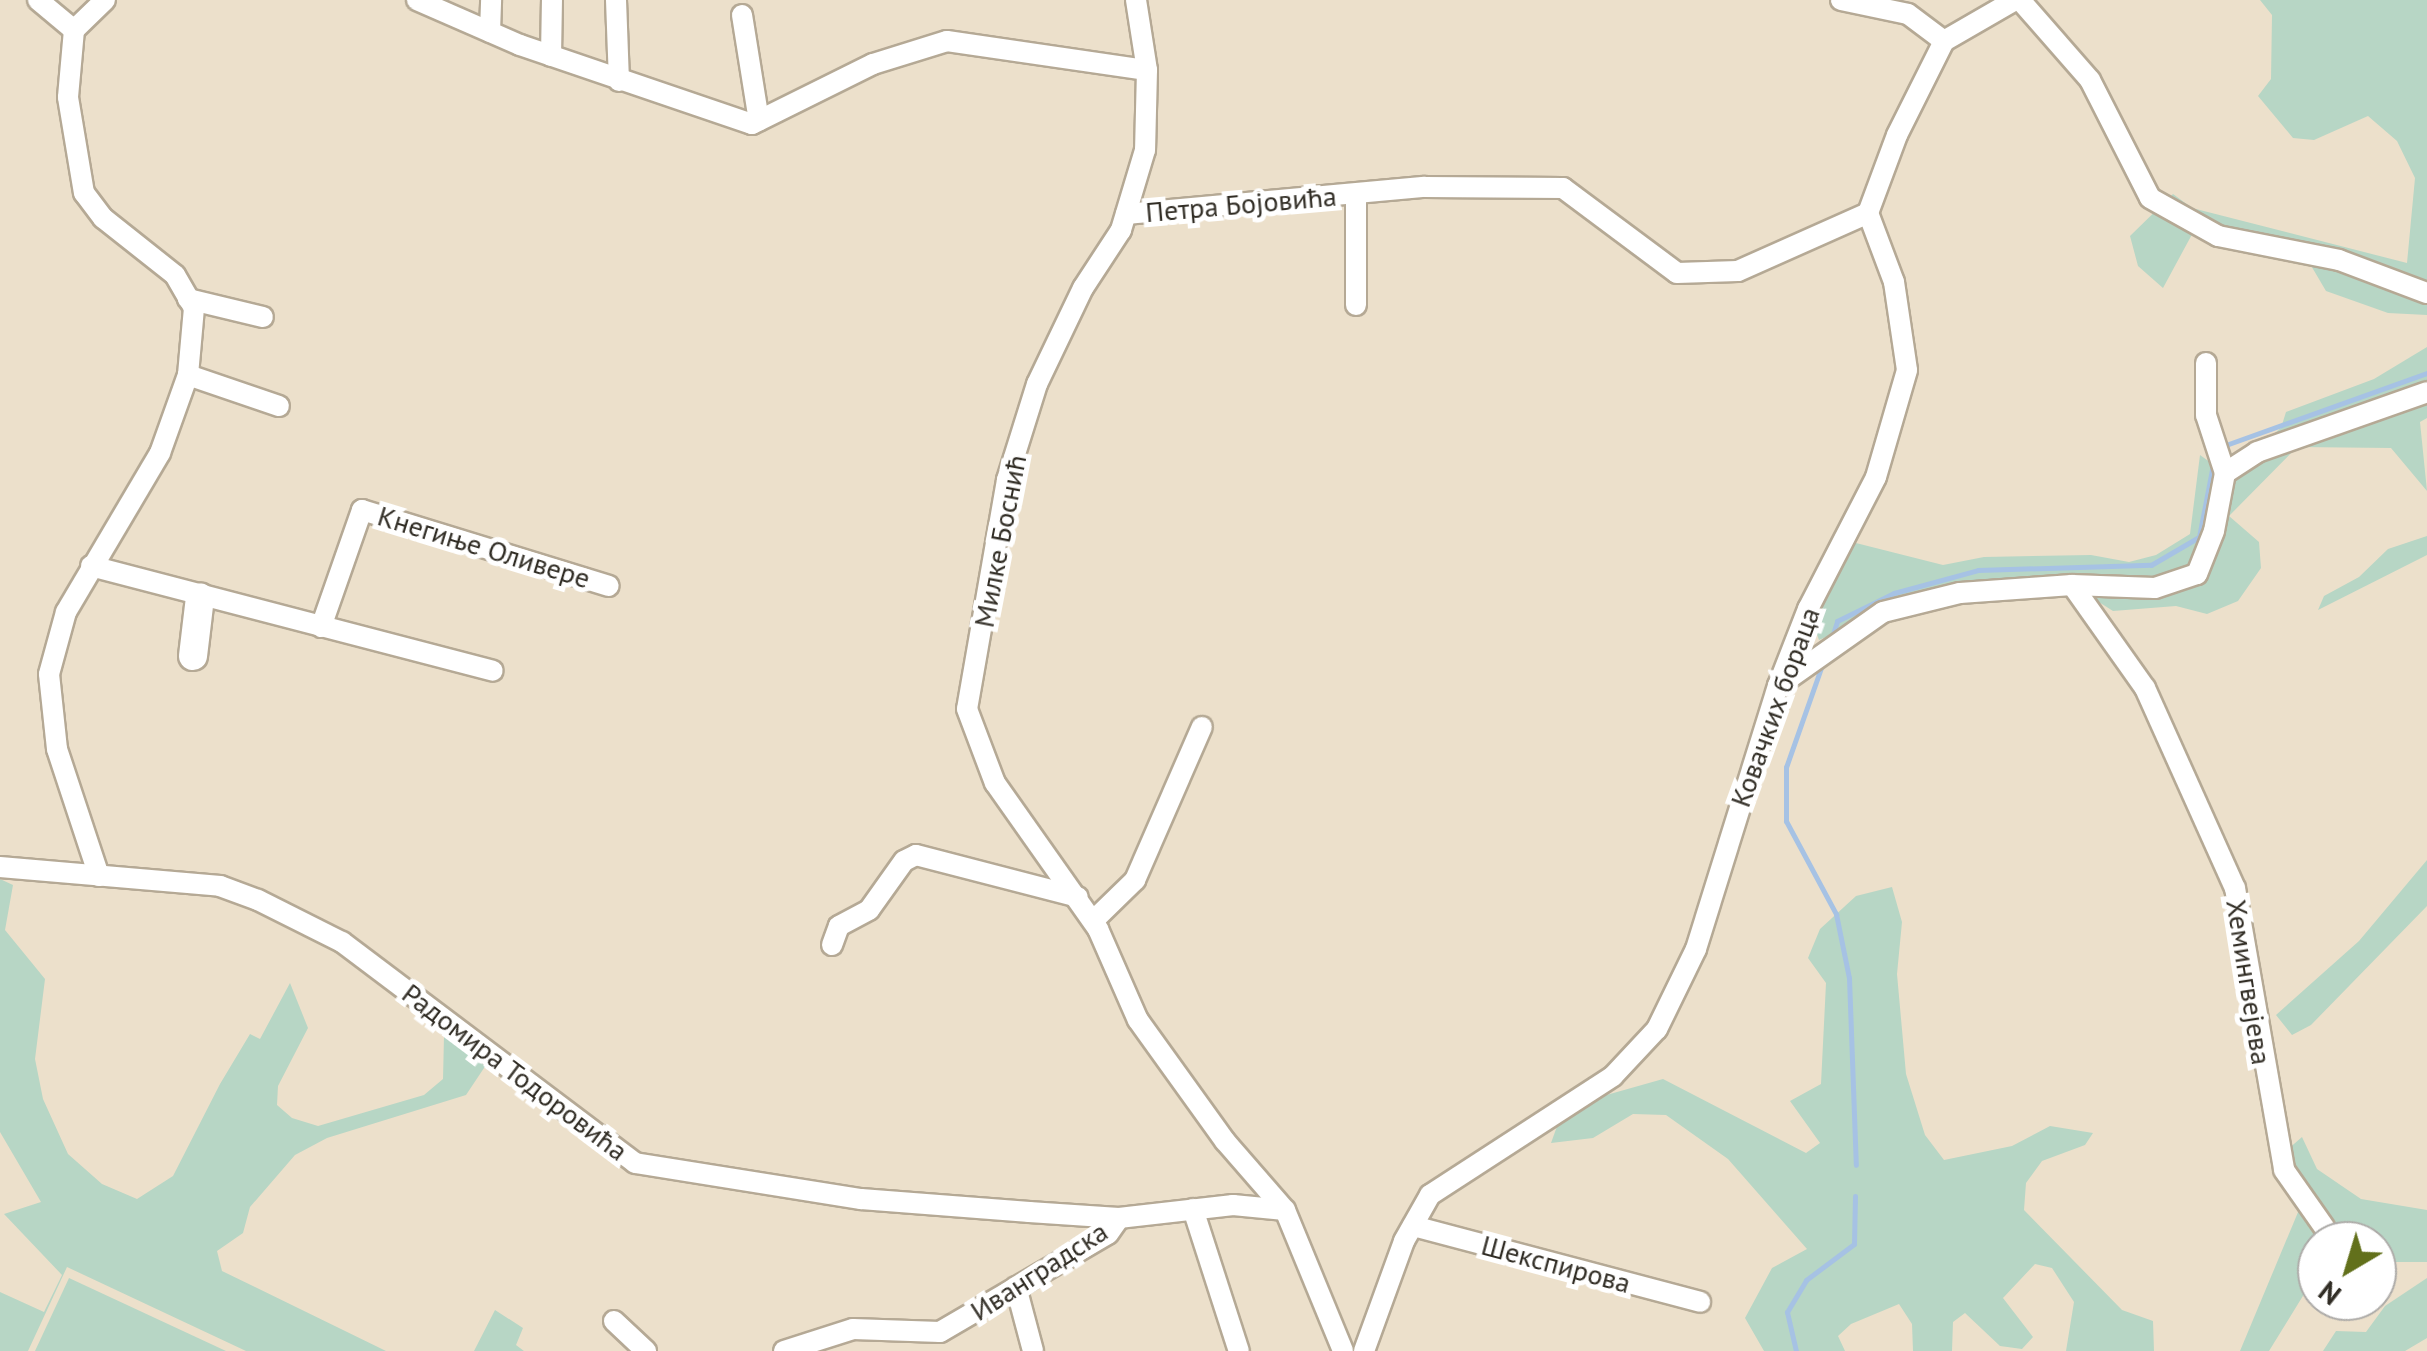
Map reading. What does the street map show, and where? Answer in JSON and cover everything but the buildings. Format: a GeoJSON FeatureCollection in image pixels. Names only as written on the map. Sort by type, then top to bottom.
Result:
{"type":"FeatureCollection","features":[{"type":"Feature","properties":{"kind":"street"},"geometry":{"type":"LineString","coordinates":[[38,0],[74,30]]}},
{"type":"Feature","properties":{"kind":"street"},"geometry":{"type":"LineString","coordinates":[[99,876],[57,749],[49,674],[66,612],[160,453],[188,375],[194,308],[175,275],[103,218],[84,194],[68,97],[74,30],[105,0]]}},
{"type":"Feature","properties":{"kind":"street"},"geometry":{"type":"LineString","coordinates":[[417,0],[551,56],[705,112],[759,121],[873,64],[947,42],[1147,70]]}},
{"type":"Feature","properties":{"kind":"street"},"geometry":{"type":"LineString","coordinates":[[490,32],[491,0]]}},
{"type":"Feature","properties":{"kind":"street"},"geometry":{"type":"LineString","coordinates":[[551,56],[552,0]]}},
{"type":"Feature","properties":{"kind":"street"},"geometry":{"type":"LineString","coordinates":[[616,0],[618,81]]}},
{"type":"Feature","properties":{"kind":"street","name":"Милке Боснић"},"geometry":{"type":"LineString","coordinates":[[1136,0],[1147,70],[1145,150],[1126,214],[1037,384],[1008,480],[967,709],[995,783],[1093,921],[1138,1020],[1225,1142],[1286,1210]]}},
{"type":"Feature","properties":{"kind":"street"},"geometry":{"type":"LineString","coordinates":[[1841,0],[1908,14],[1944,41]]}},
{"type":"Feature","properties":{"kind":"street"},"geometry":{"type":"LineString","coordinates":[[1868,213],[1897,134],[1944,41],[2018,0],[2090,80],[2150,198],[2218,236],[2339,260],[2427,293]]}},
{"type":"Feature","properties":{"kind":"street"},"geometry":{"type":"LineString","coordinates":[[742,15],[759,121]]}},
{"type":"Feature","properties":{"kind":"street","name":"Петра Бојовића"},"geometry":{"type":"LineString","coordinates":[[1126,214],[1356,194],[1563,188],[1677,272],[1738,271],[1868,213]]}},
{"type":"Feature","properties":{"kind":"street","name":"Петра Бојовића"},"geometry":{"type":"LineString","coordinates":[[1356,194],[1356,305]]}},
{"type":"Feature","properties":{"kind":"street","name":"Ковачких бораца"},"geometry":{"type":"LineString","coordinates":[[1364,1351],[1413,1226],[1430,1195],[1613,1076],[1657,1029],[1696,948],[1778,686],[1808,608],[1842,554],[1876,477],[1906,370],[1894,282],[1868,213]]}},
{"type":"Feature","properties":{"kind":"street"},"geometry":{"type":"LineString","coordinates":[[188,299],[263,316]]}},
{"type":"Feature","properties":{"kind":"street"},"geometry":{"type":"LineString","coordinates":[[1778,686],[1883,612],[1960,594],[2072,584],[2155,588],[2196,574],[2214,531],[2225,474],[2206,415],[2206,363]]}},
{"type":"Feature","properties":{"kind":"street"},"geometry":{"type":"LineString","coordinates":[[188,375],[279,406]]}},
{"type":"Feature","properties":{"kind":"street"},"geometry":{"type":"LineString","coordinates":[[2225,474],[2258,452],[2427,392]]}},
{"type":"Feature","properties":{"kind":"street","name":"Кнегиње Оливере"},"geometry":{"type":"LineString","coordinates":[[321,627],[362,510],[608,586]]}},
{"type":"Feature","properties":{"kind":"street"},"geometry":{"type":"LineString","coordinates":[[91,566],[493,671]]}},
{"type":"Feature","properties":{"kind":"street","name":"Хемингвејева"},"geometry":{"type":"LineString","coordinates":[[2072,584],[2145,688],[2235,888],[2284,1170],[2320,1221]]}},
{"type":"Feature","properties":{"kind":"street"},"geometry":{"type":"LineString","coordinates":[[193,656],[200,597]]}},
{"type":"Feature","properties":{"kind":"street"},"geometry":{"type":"LineString","coordinates":[[1093,921],[1135,880],[1202,727]]}},
{"type":"Feature","properties":{"kind":"street"},"geometry":{"type":"LineString","coordinates":[[832,945],[840,926],[869,910],[904,861],[916,855],[1078,897]]}},
{"type":"Feature","properties":{"kind":"street","name":"Радомира Тодоровића"},"geometry":{"type":"LineString","coordinates":[[0,867],[45,867],[99,876],[220,886],[342,942],[634,1163],[862,1198],[1119,1218],[1193,1210],[1286,1210]]}},
{"type":"Feature","properties":{"kind":"street"},"geometry":{"type":"LineString","coordinates":[[1193,1210],[1239,1351]]}},
{"type":"Feature","properties":{"kind":"street"},"geometry":{"type":"LineString","coordinates":[[1286,1210],[1343,1351]]}},
{"type":"Feature","properties":{"kind":"street","name":"Иванградска"},"geometry":{"type":"LineString","coordinates":[[784,1351],[853,1329],[940,1332],[1108,1234],[1119,1218]]}},
{"type":"Feature","properties":{"kind":"street","name":"Шекспирова"},"geometry":{"type":"LineString","coordinates":[[1413,1226],[1700,1302]]}},
{"type":"Feature","properties":{"kind":"street"},"geometry":{"type":"LineString","coordinates":[[1016,1287],[1032,1351]]}},
{"type":"Feature","properties":{"kind":"street"},"geometry":{"type":"LineString","coordinates":[[614,1321],[646,1351]]}},
{"type":"Feature","properties":{"kind":"green space"},"geometry":{"type":"Polygon","coordinates":[[[2260,0],[2427,0],[2427,315],[2388,313],[2326,291],[2303,252],[2196,227],[2163,288],[2138,266],[2130,236],[2173,194],[2192,208],[2407,263],[2415,178],[2397,141],[2368,116],[2314,140],[2293,138],[2258,96],[2271,79],[2272,15],[2260,0]]]}},
{"type":"Feature","properties":{"kind":"green space"},"geometry":{"type":"Polygon","coordinates":[[[2427,347],[2427,418],[2420,422],[2427,491],[2391,448],[2297,447],[2229,516],[2259,542],[2261,568],[2238,601],[2207,614],[2176,606],[2113,611],[2072,585],[1883,612],[1819,640],[1808,609],[1848,541],[1943,565],[1984,557],[2091,555],[2129,562],[2156,555],[2190,534],[2200,455],[2225,473],[2281,428],[2286,412],[2374,379],[2427,347]]]}},
{"type":"Feature","properties":{"kind":"green space"},"geometry":{"type":"Polygon","coordinates":[[[2427,536],[2427,555],[2318,610],[2324,596],[2359,577],[2388,549],[2427,536]]]}},
{"type":"Feature","properties":{"kind":"green space"},"geometry":{"type":"Polygon","coordinates":[[[2427,860],[2427,906],[2311,1025],[2292,1035],[2276,1015],[2359,941],[2427,860]]]}},
{"type":"Feature","properties":{"kind":"green space"},"geometry":{"type":"Polygon","coordinates":[[[0,879],[13,885],[5,930],[45,979],[35,1059],[43,1099],[68,1154],[102,1184],[137,1199],[173,1176],[250,1034],[260,1039],[290,983],[308,1028],[278,1086],[277,1105],[292,1118],[318,1126],[424,1095],[443,1079],[444,1036],[486,1065],[466,1095],[327,1138],[295,1155],[250,1207],[243,1233],[217,1251],[222,1271],[386,1351],[246,1351],[67,1267],[28,1351],[0,1351],[0,1292],[44,1312],[62,1275],[4,1214],[41,1202],[0,1132],[0,879]]]}},
{"type":"Feature","properties":{"kind":"green space"},"geometry":{"type":"Polygon","coordinates":[[[1892,887],[1902,922],[1897,974],[1906,1074],[1925,1135],[1944,1160],[2012,1146],[2050,1126],[2093,1133],[2085,1145],[2042,1161],[2026,1183],[2024,1210],[2122,1310],[2153,1321],[2154,1351],[2066,1351],[2074,1302],[2052,1268],[2035,1264],[2003,1298],[2033,1337],[2022,1349],[2000,1346],[1965,1313],[1953,1322],[1952,1351],[1913,1351],[1912,1324],[1899,1304],[1851,1324],[1838,1336],[1845,1351],[1764,1351],[1745,1318],[1772,1268],[1807,1249],[1728,1159],[1666,1115],[1633,1114],[1593,1138],[1551,1143],[1564,1107],[1663,1079],[1806,1153],[1820,1143],[1790,1101],[1821,1084],[1826,983],[1808,958],[1820,929],[1856,896],[1892,887]]]}},
{"type":"Feature","properties":{"kind":"green space"},"geometry":{"type":"Polygon","coordinates":[[[2302,1137],[2317,1169],[2361,1199],[2427,1210],[2427,1262],[2397,1262],[2397,1221],[2297,1221],[2297,1306],[2269,1351],[2240,1351],[2306,1193],[2287,1150],[2302,1137]]]}},
{"type":"Feature","properties":{"kind":"green space"},"geometry":{"type":"Polygon","coordinates":[[[69,1278],[226,1351],[35,1351],[69,1278]]]}},
{"type":"Feature","properties":{"kind":"green space"},"geometry":{"type":"Polygon","coordinates":[[[2427,1278],[2427,1338],[2405,1351],[2323,1351],[2336,1331],[2366,1332],[2374,1321],[2397,1321],[2397,1298],[2427,1278]]]}},
{"type":"Feature","properties":{"kind":"green space"},"geometry":{"type":"Polygon","coordinates":[[[495,1310],[523,1328],[516,1345],[524,1351],[474,1351],[495,1310]]]}},
{"type":"Feature","properties":{"kind":"waterway"},"geometry":{"type":"LineString","coordinates":[[2223,446],[2427,373]]}},
{"type":"Feature","properties":{"kind":"waterway"},"geometry":{"type":"LineString","coordinates":[[1831,640],[1837,621],[1894,593],[1978,570],[2151,565],[2199,537],[2214,459]]}},
{"type":"Feature","properties":{"kind":"waterway"},"geometry":{"type":"LineString","coordinates":[[1822,665],[1786,767],[1786,821],[1836,914],[1849,978],[1856,1165]]}},
{"type":"Feature","properties":{"kind":"waterway"},"geometry":{"type":"LineString","coordinates":[[1796,1351],[1787,1312],[1806,1280],[1854,1244],[1855,1196]]}}]}
